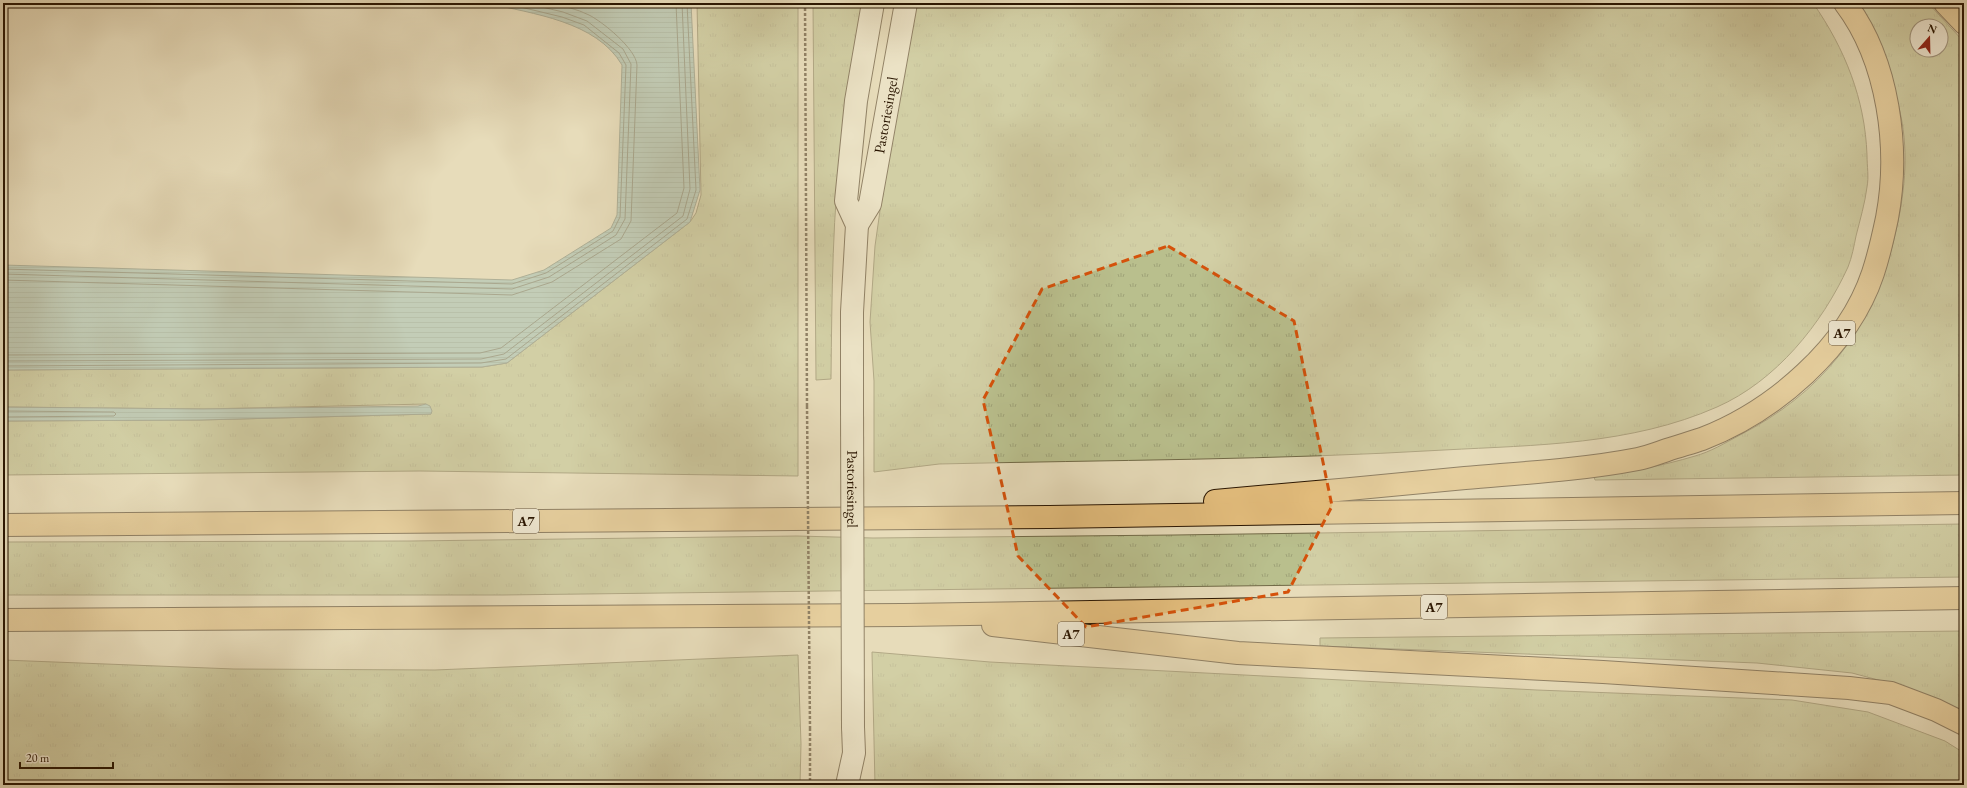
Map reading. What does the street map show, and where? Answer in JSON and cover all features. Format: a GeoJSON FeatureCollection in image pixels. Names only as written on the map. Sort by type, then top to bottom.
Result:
{"type":"FeatureCollection","features":[{"type":"Feature","properties":{"kind":"highway","name":"A7"},"geometry":{"type":"LineString","coordinates":[[1049,517],[1534,472],[1640,458],[1701,439],[1733,425],[1764,406],[1806,372],[1826,353],[1843,331],[1859,304],[1873,274],[1884,233],[1890,198],[1893,164],[1886,96],[1876,65],[1863,33],[1845,3]]}},
{"type":"Feature","properties":{"kind":"highway"},"geometry":{"type":"LineString","coordinates":[[1945,3],[1964,23]]}},
{"type":"Feature","properties":{"kind":"highway","name":"A7"},"geometry":{"type":"LineString","coordinates":[[3,525],[1049,517],[1964,503]]}},
{"type":"Feature","properties":{"kind":"highway","name":"A7"},"geometry":{"type":"LineString","coordinates":[[3,620],[904,615],[1964,598]]}},
{"type":"Feature","properties":{"kind":"highway","name":"A7"},"geometry":{"type":"LineString","coordinates":[[904,615],[1238,653],[1603,672],[1849,688],[1891,693],[1936,710],[1964,724]]}},
{"type":"Feature","properties":{"kind":"main road","name":"Pastoriesingel"},"geometry":{"type":"LineString","coordinates":[[854,753],[852,312],[856,225],[846,201],[856,101],[873,3]]}},
{"type":"Feature","properties":{"kind":"main road","name":"Pastoriesingel"},"geometry":{"type":"LineString","coordinates":[[856,225],[870,204],[906,3]]}},
{"type":"Feature","properties":{"kind":"main road"},"geometry":{"type":"LineString","coordinates":[[847,785],[854,753]]}},
{"type":"Feature","properties":{"kind":"main road"},"geometry":{"type":"LineString","coordinates":[[854,753],[861,785]]}},
{"type":"Feature","properties":{"kind":"path"},"geometry":{"type":"LineString","coordinates":[[805,3],[810,785]]}},
{"type":"Feature","properties":{"kind":"highlighted area"},"geometry":{"type":"Polygon","coordinates":[[[1168,246],[1294,321],[1332,506],[1288,592],[1086,627],[1018,556],[983,400],[1042,289],[1168,246]]]}},
{"type":"Feature","properties":{"kind":"green space"},"geometry":{"type":"Polygon","coordinates":[[[697,3],[798,3],[798,476],[420,471],[3,475],[3,421],[200,420],[431,414],[426,404],[203,409],[3,407],[3,370],[482,367],[507,363],[690,222],[696,213],[701,195],[697,3]]]}},
{"type":"Feature","properties":{"kind":"green space"},"geometry":{"type":"Polygon","coordinates":[[[813,3],[865,3],[845,113],[839,160],[833,254],[831,379],[816,380],[813,3]]]}},
{"type":"Feature","properties":{"kind":"green space"},"geometry":{"type":"Polygon","coordinates":[[[916,3],[1813,3],[1835,38],[1844,57],[1857,94],[1862,114],[1865,134],[1868,183],[1852,255],[1848,267],[1825,309],[1795,349],[1778,366],[1739,396],[1717,407],[1684,420],[1651,429],[1583,441],[1513,447],[1255,458],[939,464],[874,472],[874,381],[870,322],[875,246],[887,161],[916,3]]]}},
{"type":"Feature","properties":{"kind":"green space"},"geometry":{"type":"Polygon","coordinates":[[[1855,3],[1928,3],[1942,18],[1909,18],[1909,58],[1949,58],[1949,26],[1964,42],[1964,475],[1595,480],[1594,477],[1658,466],[1701,454],[1718,447],[1769,419],[1795,400],[1818,379],[1838,357],[1856,332],[1871,304],[1883,275],[1900,213],[1904,183],[1904,137],[1899,106],[1889,76],[1855,3]]]}},
{"type":"Feature","properties":{"kind":"green space"},"geometry":{"type":"Polygon","coordinates":[[[1964,524],[1964,577],[503,595],[3,595],[3,542],[411,541],[797,536],[873,538],[1964,524]]]}},
{"type":"Feature","properties":{"kind":"green space"},"geometry":{"type":"Polygon","coordinates":[[[1964,631],[1964,711],[1912,689],[1852,673],[1757,663],[1320,646],[1320,638],[1964,631]]]}},
{"type":"Feature","properties":{"kind":"green space"},"geometry":{"type":"Polygon","coordinates":[[[872,652],[990,662],[1537,690],[1792,700],[1868,712],[1945,741],[1964,753],[1964,785],[875,785],[872,652]]]}},
{"type":"Feature","properties":{"kind":"green space"},"geometry":{"type":"Polygon","coordinates":[[[798,655],[801,744],[800,785],[3,785],[3,660],[234,669],[435,670],[798,655]]]}},
{"type":"Feature","properties":{"kind":"water"},"geometry":{"type":"Polygon","coordinates":[[[487,3],[691,3],[700,190],[690,222],[507,363],[482,367],[3,370],[3,265],[512,280],[544,270],[611,228],[617,215],[622,65],[611,50],[596,38],[580,29],[543,16],[487,3]]]}},
{"type":"Feature","properties":{"kind":"water"},"geometry":{"type":"Polygon","coordinates":[[[426,404],[430,406],[432,411],[431,414],[200,420],[3,421],[3,407],[203,409],[418,406],[426,404]]]}}]}
